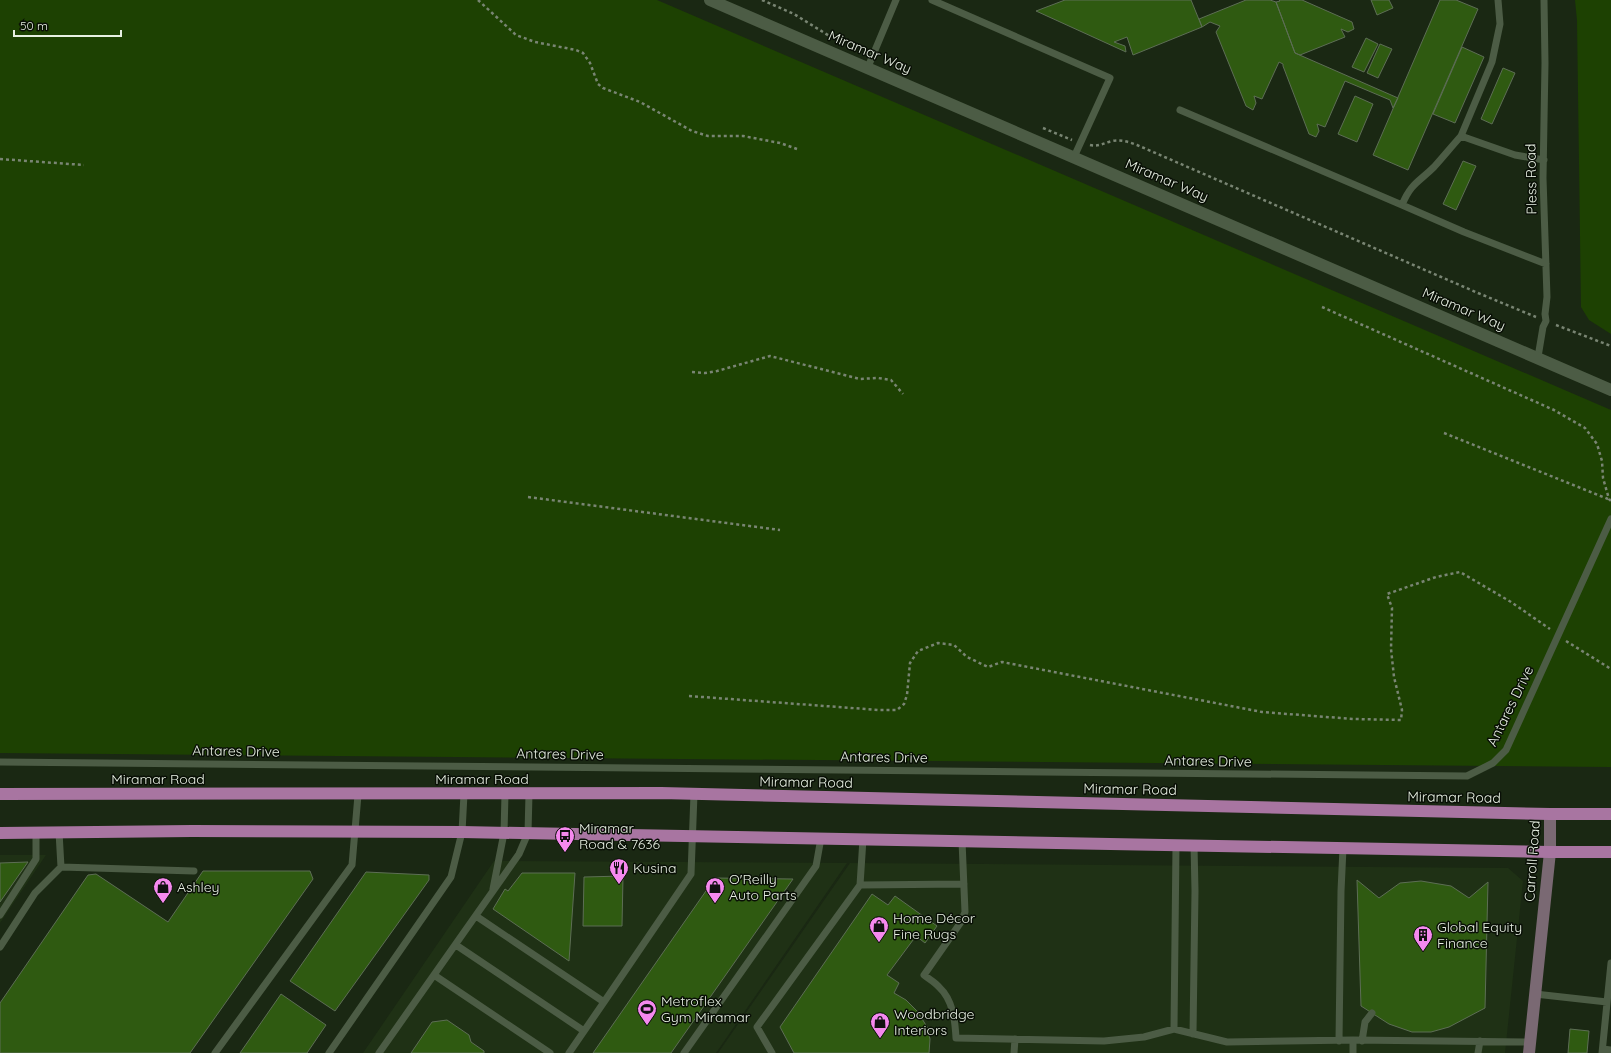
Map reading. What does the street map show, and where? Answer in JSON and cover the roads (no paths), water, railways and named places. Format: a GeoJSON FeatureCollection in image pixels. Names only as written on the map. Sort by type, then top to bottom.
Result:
{"type":"FeatureCollection","features":[{"type":"Feature","properties":{"kind":"main road","name":"Miramar Road"},"geometry":{"type":"LineString","coordinates":[[0,794],[694,794],[1550,814],[1611,814]]}},
{"type":"Feature","properties":{"kind":"main road","name":"Carroll Road"},"geometry":{"type":"LineString","coordinates":[[1529,1048],[1550,852],[1550,814]]}},
{"type":"Feature","properties":{"kind":"main road"},"geometry":{"type":"LineString","coordinates":[[0,832],[192,830],[462,832],[504,834],[1611,852]]}},
{"type":"Feature","properties":{"kind":"street","name":"Miramar Way"},"geometry":{"type":"LineString","coordinates":[[710,0],[1538,357],[1611,390]]}},
{"type":"Feature","properties":{"kind":"lane"},"geometry":{"type":"LineString","coordinates":[[868,67],[896,0]]}},
{"type":"Feature","properties":{"kind":"lane"},"geometry":{"type":"LineString","coordinates":[[932,0],[1110,78],[1074,157]]}},
{"type":"Feature","properties":{"kind":"lane"},"geometry":{"type":"LineString","coordinates":[[1402,205],[1406,195],[1414,184],[1433,168],[1461,136],[1492,62],[1500,24],[1498,0]]}},
{"type":"Feature","properties":{"kind":"lane","name":"Pless Road"},"geometry":{"type":"LineString","coordinates":[[1538,357],[1543,327],[1546,321],[1545,314],[1547,297],[1544,160],[1544,0]]}},
{"type":"Feature","properties":{"kind":"lane"},"geometry":{"type":"LineString","coordinates":[[1180,110],[1402,205],[1546,264]]}},
{"type":"Feature","properties":{"kind":"lane"},"geometry":{"type":"LineString","coordinates":[[1461,136],[1515,155],[1544,160]]}},
{"type":"Feature","properties":{"kind":"lane","name":"Antares Drive"},"geometry":{"type":"LineString","coordinates":[[0,762],[1467,776],[1493,763],[1506,750],[1611,519]]}},
{"type":"Feature","properties":{"kind":"lane"},"geometry":{"type":"LineString","coordinates":[[215,1053],[352,865],[358,794]]}},
{"type":"Feature","properties":{"kind":"lane"},"geometry":{"type":"LineString","coordinates":[[329,1053],[451,877],[462,832],[464,794]]}},
{"type":"Feature","properties":{"kind":"lane"},"geometry":{"type":"LineString","coordinates":[[492,891],[504,834],[505,794]]}},
{"type":"Feature","properties":{"kind":"lane"},"geometry":{"type":"LineString","coordinates":[[379,1053],[519,854],[528,834],[529,794]]}},
{"type":"Feature","properties":{"kind":"lane"},"geometry":{"type":"LineString","coordinates":[[569,1053],[691,874],[694,794]]}},
{"type":"Feature","properties":{"kind":"lane"},"geometry":{"type":"LineString","coordinates":[[0,915],[36,859],[36,832]]}},
{"type":"Feature","properties":{"kind":"lane"},"geometry":{"type":"LineString","coordinates":[[59,832],[61,867]]}},
{"type":"Feature","properties":{"kind":"lane"},"geometry":{"type":"LineString","coordinates":[[684,1053],[816,866],[821,838]]}},
{"type":"Feature","properties":{"kind":"lane"},"geometry":{"type":"LineString","coordinates":[[772,1053],[757,1027],[860,885],[863,839]]}},
{"type":"Feature","properties":{"kind":"lane"},"geometry":{"type":"LineString","coordinates":[[962,841],[965,912],[961,922],[924,975],[940,987],[949,1001],[954,1017],[956,1038],[1104,1041],[1144,1037],[1174,1029],[1227,1042],[1353,1040],[1480,1041],[1529,1048]]}},
{"type":"Feature","properties":{"kind":"lane"},"geometry":{"type":"LineString","coordinates":[[1174,1029],[1176,845]]}},
{"type":"Feature","properties":{"kind":"lane"},"geometry":{"type":"LineString","coordinates":[[1194,845],[1194,1034]]}},
{"type":"Feature","properties":{"kind":"lane"},"geometry":{"type":"LineString","coordinates":[[1339,1041],[1340,892],[1343,848]]}},
{"type":"Feature","properties":{"kind":"lane"},"geometry":{"type":"LineString","coordinates":[[0,947],[35,893],[61,867],[194,871]]}},
{"type":"Feature","properties":{"kind":"lane"},"geometry":{"type":"LineString","coordinates":[[860,885],[964,884]]}},
{"type":"Feature","properties":{"kind":"lane"},"geometry":{"type":"LineString","coordinates":[[476,916],[604,1002]]}},
{"type":"Feature","properties":{"kind":"lane"},"geometry":{"type":"LineString","coordinates":[[456,945],[584,1031]]}},
{"type":"Feature","properties":{"kind":"lane"},"geometry":{"type":"LineString","coordinates":[[1611,963],[1602,1051],[1611,1050]]}},
{"type":"Feature","properties":{"kind":"lane"},"geometry":{"type":"LineString","coordinates":[[434,975],[550,1053]]}},
{"type":"Feature","properties":{"kind":"lane"},"geometry":{"type":"LineString","coordinates":[[1535,994],[1607,1002]]}},
{"type":"Feature","properties":{"kind":"lane"},"geometry":{"type":"LineString","coordinates":[[1362,1040],[1365,1022],[1372,1013]]}},
{"type":"Feature","properties":{"kind":"lane"},"geometry":{"type":"LineString","coordinates":[[1014,1053],[1015,1039]]}},
{"type":"Feature","properties":{"kind":"lane"},"geometry":{"type":"LineString","coordinates":[[1353,1040],[1353,1053]]}},
{"type":"Feature","properties":{"kind":"lane"},"geometry":{"type":"LineString","coordinates":[[1478,1053],[1480,1041]]}},
{"type":"Feature","properties":{"kind":"place","name":"Miramar Road & 7636"},"geometry":{"type":"Point","coordinates":[565,853]}},
{"type":"Feature","properties":{"kind":"place","name":"Kusina"},"geometry":{"type":"Point","coordinates":[619,885]}},
{"type":"Feature","properties":{"kind":"place","name":"Ashley"},"geometry":{"type":"Point","coordinates":[163,904]}},
{"type":"Feature","properties":{"kind":"place","name":"O'Reilly Auto Parts"},"geometry":{"type":"Point","coordinates":[715,904]}},
{"type":"Feature","properties":{"kind":"place","name":"Home Décor Fine Rugs"},"geometry":{"type":"Point","coordinates":[879,943]}},
{"type":"Feature","properties":{"kind":"place","name":"Global Equity Finance"},"geometry":{"type":"Point","coordinates":[1423,952]}},
{"type":"Feature","properties":{"kind":"place","name":"Metroflex Gym Miramar"},"geometry":{"type":"Point","coordinates":[647,1026]}},
{"type":"Feature","properties":{"kind":"place","name":"Woodbridge Interiors"},"geometry":{"type":"Point","coordinates":[880,1039]}}]}
